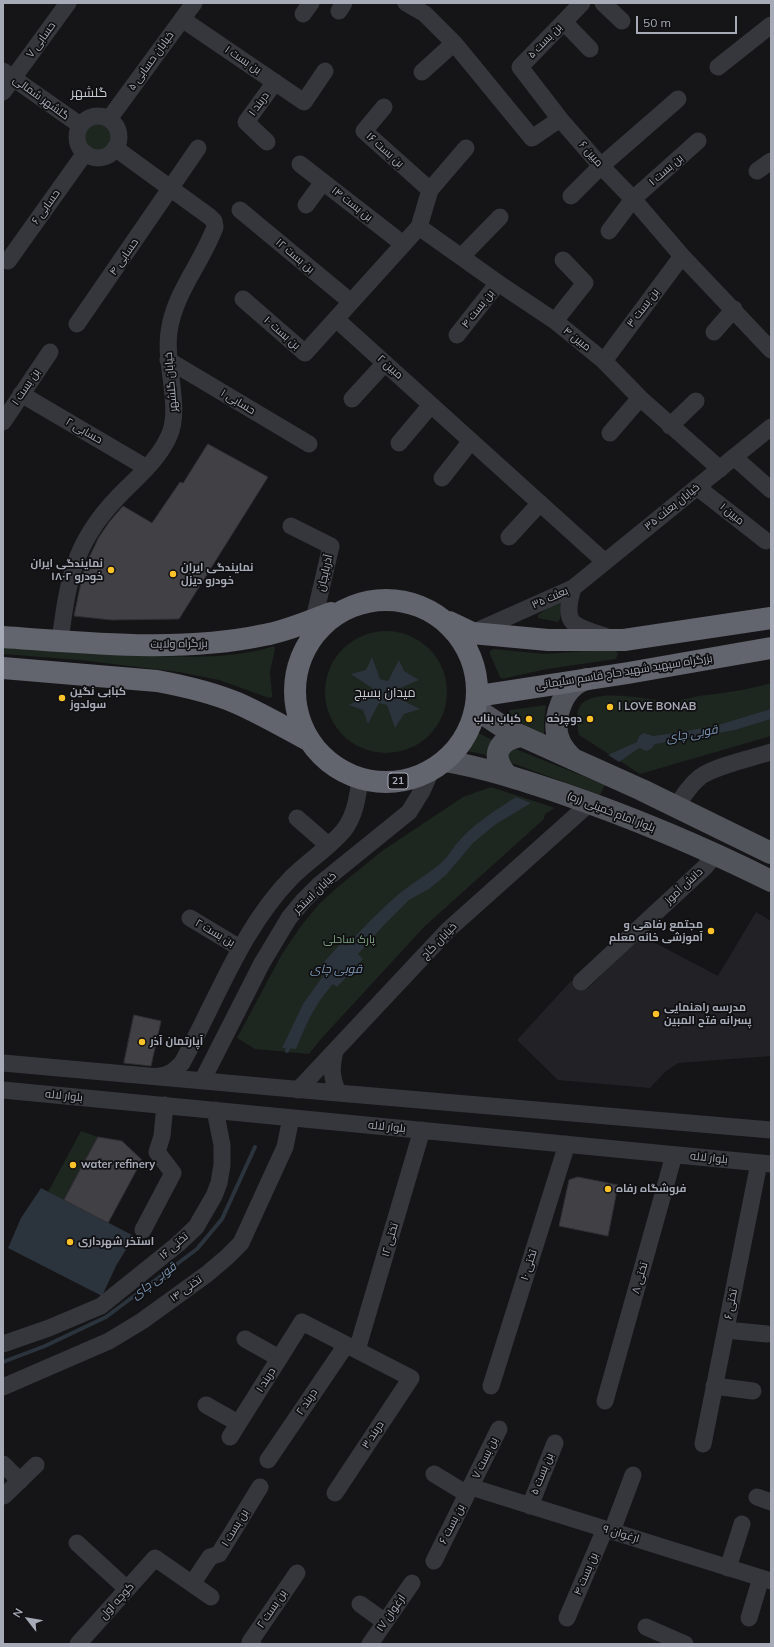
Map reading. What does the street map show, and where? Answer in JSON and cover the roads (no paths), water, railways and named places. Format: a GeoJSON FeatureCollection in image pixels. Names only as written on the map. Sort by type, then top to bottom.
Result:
{"type":"FeatureCollection","features":[{"type":"Feature","properties":{"kind":"highway","name":"21"},"geometry":{"type":"LineString","coordinates":[[446,620],[458,633],[471,656],[477,682],[477,702],[471,724],[465,737],[456,750],[439,765],[406,780],[392,782],[377,782],[360,778],[332,764],[316,750],[301,724],[296,705],[295,685],[298,665],[306,647],[317,631],[332,617],[349,607],[375,600],[401,600],[426,608],[446,620],[472,632],[548,640],[620,640],[771,618]]}},
{"type":"Feature","properties":{"kind":"highway","name":"بزرگراه ولایت"},"geometry":{"type":"LineString","coordinates":[[3,637],[160,645],[214,644],[266,635],[349,607]]}},
{"type":"Feature","properties":{"kind":"highway"},"geometry":{"type":"LineString","coordinates":[[620,640],[631,650],[633,658],[632,666],[628,673]]}},
{"type":"Feature","properties":{"kind":"highway","name":"بزرگراه سپهبد شهید حاج قاسم سلیمانی"},"geometry":{"type":"LineString","coordinates":[[477,702],[587,679],[768,650]]}},
{"type":"Feature","properties":{"kind":"highway","name":"21"},"geometry":{"type":"LineString","coordinates":[[3,668],[157,681],[181,685],[236,703],[270,718],[310,741]]}},
{"type":"Feature","properties":{"kind":"main road"},"geometry":{"type":"LineString","coordinates":[[573,759],[562,747],[559,740],[557,731],[558,713],[565,697],[576,684],[587,679]]}},
{"type":"Feature","properties":{"kind":"main road"},"geometry":{"type":"LineString","coordinates":[[477,702],[506,728],[771,853]]}},
{"type":"Feature","properties":{"kind":"main road"},"geometry":{"type":"LineString","coordinates":[[506,774],[500,767],[498,761],[500,747],[511,738],[522,736]]}},
{"type":"Feature","properties":{"kind":"main road","name":"بلوار امام خمینی (ره)"},"geometry":{"type":"LineString","coordinates":[[439,765],[470,765],[506,774],[590,803],[623,815],[716,854],[771,881]]}},
{"type":"Feature","properties":{"kind":"street","name":"حسابی ۷"},"geometry":{"type":"LineString","coordinates":[[3,92],[8,74],[68,3]]}},
{"type":"Feature","properties":{"kind":"street","name":"خیابان حسابی ۵"},"geometry":{"type":"LineString","coordinates":[[109,119],[194,3]]}},
{"type":"Feature","properties":{"kind":"street"},"geometry":{"type":"LineString","coordinates":[[406,3],[428,8],[532,138],[560,119]]}},
{"type":"Feature","properties":{"kind":"street","name":"بن بست ۵"},"geometry":{"type":"LineString","coordinates":[[560,119],[520,67],[582,3]]}},
{"type":"Feature","properties":{"kind":"street"},"geometry":{"type":"LineString","coordinates":[[603,3],[622,21]]}},
{"type":"Feature","properties":{"kind":"street","name":"بن بست ۱"},"geometry":{"type":"LineString","coordinates":[[182,19],[304,102],[325,71]]}},
{"type":"Feature","properties":{"kind":"street"},"geometry":{"type":"LineString","coordinates":[[564,22],[590,49]]}},
{"type":"Feature","properties":{"kind":"street"},"geometry":{"type":"LineString","coordinates":[[718,67],[771,25]]}},
{"type":"Feature","properties":{"kind":"street"},"geometry":{"type":"LineString","coordinates":[[422,72],[454,42]]}},
{"type":"Feature","properties":{"kind":"street","name":"گلشهر شمالی"},"geometry":{"type":"LineString","coordinates":[[8,74],[80,126]]}},
{"type":"Feature","properties":{"kind":"street","name":"دربند ۱"},"geometry":{"type":"LineString","coordinates":[[267,142],[246,122],[275,82]]}},
{"type":"Feature","properties":{"kind":"street"},"geometry":{"type":"LineString","coordinates":[[571,196],[602,166],[678,99]]}},
{"type":"Feature","properties":{"kind":"street","name":"بن بست ۱۶"},"geometry":{"type":"LineString","coordinates":[[384,107],[364,131],[430,190]]}},
{"type":"Feature","properties":{"kind":"street"},"geometry":{"type":"LineString","coordinates":[[103,116],[109,119],[114,123],[119,136],[115,148],[110,153],[98,158],[85,153],[80,149],[76,137],[80,126],[90,117],[103,116]]}},
{"type":"Feature","properties":{"kind":"street","name":"مبین ۶"},"geometry":{"type":"LineString","coordinates":[[560,119],[633,199],[682,256],[734,309],[771,350]]}},
{"type":"Feature","properties":{"kind":"street","name":"بن بست ۱"},"geometry":{"type":"LineString","coordinates":[[633,199],[698,141]]}},
{"type":"Feature","properties":{"kind":"street","name":"خیابان گلشهر"},"geometry":{"type":"LineString","coordinates":[[60,641],[68,590],[73,570],[80,550],[89,532],[101,516],[148,468],[169,437],[174,418],[168,360],[169,332],[177,303],[216,228],[210,217],[115,148]]}},
{"type":"Feature","properties":{"kind":"street","name":"حسابی ۴"},"geometry":{"type":"LineString","coordinates":[[77,324],[198,148]]}},
{"type":"Feature","properties":{"kind":"street"},"geometry":{"type":"LineString","coordinates":[[336,319],[419,227],[430,190],[466,148]]}},
{"type":"Feature","properties":{"kind":"street","name":"حسابی ۶"},"geometry":{"type":"LineString","coordinates":[[8,260],[85,153]]}},
{"type":"Feature","properties":{"kind":"street"},"geometry":{"type":"LineString","coordinates":[[758,171],[771,161]]}},
{"type":"Feature","properties":{"kind":"street","name":"بن بست ۱۴"},"geometry":{"type":"LineString","coordinates":[[300,164],[403,244]]}},
{"type":"Feature","properties":{"kind":"street"},"geometry":{"type":"LineString","coordinates":[[306,205],[323,182]]}},
{"type":"Feature","properties":{"kind":"street"},"geometry":{"type":"LineString","coordinates":[[609,231],[633,199]]}},
{"type":"Feature","properties":{"kind":"street","name":"بن بست ۱۲"},"geometry":{"type":"LineString","coordinates":[[240,210],[351,302]]}},
{"type":"Feature","properties":{"kind":"street"},"geometry":{"type":"LineString","coordinates":[[462,256],[500,217]]}},
{"type":"Feature","properties":{"kind":"street","name":"مبین ۴"},"geometry":{"type":"LineString","coordinates":[[419,227],[555,322],[604,361],[670,426],[720,469]]}},
{"type":"Feature","properties":{"kind":"street","name":"بن بست ۳"},"geometry":{"type":"LineString","coordinates":[[604,361],[682,256]]}},
{"type":"Feature","properties":{"kind":"street"},"geometry":{"type":"LineString","coordinates":[[555,322],[585,283],[563,260]]}},
{"type":"Feature","properties":{"kind":"street","name":"بن بست ۴"},"geometry":{"type":"LineString","coordinates":[[457,335],[498,283]]}},
{"type":"Feature","properties":{"kind":"street","name":"بن بست ۱۰"},"geometry":{"type":"LineString","coordinates":[[243,299],[305,353],[336,319]]}},
{"type":"Feature","properties":{"kind":"street"},"geometry":{"type":"LineString","coordinates":[[714,332],[734,309]]}},
{"type":"Feature","properties":{"kind":"street","name":"مبین ۲"},"geometry":{"type":"LineString","coordinates":[[336,319],[605,562]]}},
{"type":"Feature","properties":{"kind":"street","name":"بن بست ۱"},"geometry":{"type":"LineString","coordinates":[[3,422],[50,352]]}},
{"type":"Feature","properties":{"kind":"street","name":"حسابی ۱"},"geometry":{"type":"LineString","coordinates":[[168,360],[309,444]]}},
{"type":"Feature","properties":{"kind":"street"},"geometry":{"type":"LineString","coordinates":[[352,399],[385,363]]}},
{"type":"Feature","properties":{"kind":"street","name":"حسابی ۲"},"geometry":{"type":"LineString","coordinates":[[21,394],[148,468]]}},
{"type":"Feature","properties":{"kind":"street"},"geometry":{"type":"LineString","coordinates":[[610,433],[640,398]]}},
{"type":"Feature","properties":{"kind":"street"},"geometry":{"type":"LineString","coordinates":[[670,426],[696,401]]}},
{"type":"Feature","properties":{"kind":"street"},"geometry":{"type":"LineString","coordinates":[[398,443],[431,405]]}},
{"type":"Feature","properties":{"kind":"street","name":"خیابان بعثت ۳۵"},"geometry":{"type":"LineString","coordinates":[[573,588],[771,427]]}},
{"type":"Feature","properties":{"kind":"street"},"geometry":{"type":"LineString","coordinates":[[442,478],[471,441]]}},
{"type":"Feature","properties":{"kind":"street"},"geometry":{"type":"LineString","coordinates":[[734,457],[771,490]]}},
{"type":"Feature","properties":{"kind":"street","name":"مبین ۱"},"geometry":{"type":"LineString","coordinates":[[697,487],[766,542]]}},
{"type":"Feature","properties":{"kind":"street"},"geometry":{"type":"LineString","coordinates":[[509,537],[540,503]]}},
{"type":"Feature","properties":{"kind":"street","name":"آذربایجان"},"geometry":{"type":"LineString","coordinates":[[291,526],[331,546],[314,619]]}},
{"type":"Feature","properties":{"kind":"street","name":"بعثت ۳۵"},"geometry":{"type":"LineString","coordinates":[[472,632],[573,588]]}},
{"type":"Feature","properties":{"kind":"street","name":"بعثت ۳۵"},"geometry":{"type":"LineString","coordinates":[[573,588],[569,602],[571,621],[576,626],[620,640]]}},
{"type":"Feature","properties":{"kind":"street"},"geometry":{"type":"LineString","coordinates":[[676,807],[690,787],[700,777],[714,770],[771,752]]}},
{"type":"Feature","properties":{"kind":"street","name":"خیابان استخر"},"geometry":{"type":"LineString","coordinates":[[202,1081],[262,963],[289,918],[320,884],[409,812],[439,765]]}},
{"type":"Feature","properties":{"kind":"street"},"geometry":{"type":"LineString","coordinates":[[144,1076],[165,1076],[174,1071],[182,1063],[252,927],[274,896],[291,878],[344,829],[351,818],[358,796],[360,778]]}},
{"type":"Feature","properties":{"kind":"street","name":"خیابان کاج"},"geometry":{"type":"LineString","coordinates":[[298,1090],[448,930],[590,803]]}},
{"type":"Feature","properties":{"kind":"street"},"geometry":{"type":"LineString","coordinates":[[297,818],[328,844]]}},
{"type":"Feature","properties":{"kind":"street","name":"دانش آموز"},"geometry":{"type":"LineString","coordinates":[[581,982],[716,854]]}},
{"type":"Feature","properties":{"kind":"street","name":"بن بست ۲"},"geometry":{"type":"LineString","coordinates":[[190,918],[240,948]]}},
{"type":"Feature","properties":{"kind":"street"},"geometry":{"type":"LineString","coordinates":[[191,1047],[192,1055],[198,1061],[206,1063],[214,1057]]}},
{"type":"Feature","properties":{"kind":"street"},"geometry":{"type":"LineString","coordinates":[[335,1051],[332,1065],[332,1079],[338,1093]]}},
{"type":"Feature","properties":{"kind":"street"},"geometry":{"type":"LineString","coordinates":[[3,1063],[298,1090],[771,1130]]}},
{"type":"Feature","properties":{"kind":"street","name":"بلوار لاله"},"geometry":{"type":"LineString","coordinates":[[3,1090],[765,1163]]}},
{"type":"Feature","properties":{"kind":"street"},"geometry":{"type":"LineString","coordinates":[[143,1230],[173,1173],[157,1152],[162,1136],[165,1105]]}},
{"type":"Feature","properties":{"kind":"street","name":"تختی ۱۶"},"geometry":{"type":"LineString","coordinates":[[3,1344],[49,1328],[101,1306],[178,1244],[196,1227],[214,1196],[219,1183],[222,1165],[222,1145],[215,1110]]}},
{"type":"Feature","properties":{"kind":"street","name":"تختی ۱۴"},"geometry":{"type":"LineString","coordinates":[[3,1387],[109,1341],[142,1321],[207,1274],[227,1257],[241,1243],[285,1147],[291,1118]]}},
{"type":"Feature","properties":{"kind":"street","name":"تختی ۱۲"},"geometry":{"type":"LineString","coordinates":[[352,1348],[422,1130]]}},
{"type":"Feature","properties":{"kind":"street","name":"تختی ۱۰"},"geometry":{"type":"LineString","coordinates":[[490,1386],[567,1144]]}},
{"type":"Feature","properties":{"kind":"street","name":"تختی ۸"},"geometry":{"type":"LineString","coordinates":[[606,1401],[674,1154]]}},
{"type":"Feature","properties":{"kind":"street","name":"تختی ۶"},"geometry":{"type":"LineString","coordinates":[[703,1444],[726,1330],[765,1163]]}},
{"type":"Feature","properties":{"kind":"street","name":"دربند ۱"},"geometry":{"type":"LineString","coordinates":[[206,1404],[234,1430],[302,1322],[352,1348]]}},
{"type":"Feature","properties":{"kind":"street"},"geometry":{"type":"LineString","coordinates":[[726,1330],[767,1334]]}},
{"type":"Feature","properties":{"kind":"street"},"geometry":{"type":"LineString","coordinates":[[245,1339],[280,1358]]}},
{"type":"Feature","properties":{"kind":"street","name":"دربند ۳"},"geometry":{"type":"LineString","coordinates":[[335,1493],[412,1378],[352,1348]]}},
{"type":"Feature","properties":{"kind":"street","name":"دربند ۲"},"geometry":{"type":"LineString","coordinates":[[268,1460],[352,1348]]}},
{"type":"Feature","properties":{"kind":"street"},"geometry":{"type":"LineString","coordinates":[[714,1386],[753,1391]]}},
{"type":"Feature","properties":{"kind":"street","name":"بن بست ۷"},"geometry":{"type":"LineString","coordinates":[[469,1491],[499,1429]]}},
{"type":"Feature","properties":{"kind":"street","name":"بن بست ۵"},"geometry":{"type":"LineString","coordinates":[[530,1506],[555,1443]]}},
{"type":"Feature","properties":{"kind":"street"},"geometry":{"type":"LineString","coordinates":[[3,1464],[20,1481]]}},
{"type":"Feature","properties":{"kind":"street"},"geometry":{"type":"LineString","coordinates":[[4,1496],[36,1465]]}},
{"type":"Feature","properties":{"kind":"street","name":"ارغوان ۹"},"geometry":{"type":"LineString","coordinates":[[434,1474],[469,1491],[530,1506],[766,1580]]}},
{"type":"Feature","properties":{"kind":"street"},"geometry":{"type":"LineString","coordinates":[[608,1530],[633,1475]]}},
{"type":"Feature","properties":{"kind":"street","name":"بن بست ۱"},"geometry":{"type":"LineString","coordinates":[[192,1584],[210,1557],[219,1554],[260,1487]]}},
{"type":"Feature","properties":{"kind":"street","name":"بن بست ۶"},"geometry":{"type":"LineString","coordinates":[[434,1561],[469,1491]]}},
{"type":"Feature","properties":{"kind":"street"},"geometry":{"type":"LineString","coordinates":[[728,1568],[742,1524]]}},
{"type":"Feature","properties":{"kind":"street","name":"بن بست ۴"},"geometry":{"type":"LineString","coordinates":[[566,1618],[608,1530]]}},
{"type":"Feature","properties":{"kind":"street"},"geometry":{"type":"LineString","coordinates":[[77,1543],[127,1589]]}},
{"type":"Feature","properties":{"kind":"street","name":"کوچه اول"},"geometry":{"type":"LineString","coordinates":[[78,1644],[155,1558],[192,1584]]}},
{"type":"Feature","properties":{"kind":"street","name":"بن بست ۲"},"geometry":{"type":"LineString","coordinates":[[253,1644],[250,1642],[297,1573]]}},
{"type":"Feature","properties":{"kind":"street"},"geometry":{"type":"LineString","coordinates":[[748,1618],[766,1580]]}},
{"type":"Feature","properties":{"kind":"street","name":"ارغوان ۱۷"},"geometry":{"type":"LineString","coordinates":[[370,1644],[412,1583]]}},
{"type":"Feature","properties":{"kind":"street"},"geometry":{"type":"LineString","coordinates":[[192,1584],[211,1597]]}},
{"type":"Feature","properties":{"kind":"street"},"geometry":{"type":"LineString","coordinates":[[360,1604],[385,1622]]}},
{"type":"Feature","properties":{"kind":"street"},"geometry":{"type":"LineString","coordinates":[[646,1627],[685,1644]]}},
{"type":"Feature","properties":{"kind":"water"},"geometry":{"type":"Polygon","coordinates":[[[372,657],[380,679],[388,681],[399,660],[404,671],[419,680],[396,690],[396,697],[420,709],[404,714],[395,728],[387,705],[379,703],[368,724],[363,710],[349,705],[372,693],[372,688],[351,674],[366,670],[372,657]]]}},
{"type":"Feature","properties":{"kind":"water","name":"قوبی چای"},"geometry":{"type":"Polygon","coordinates":[[[771,709],[771,719],[735,730],[655,744],[651,749],[646,751],[639,748],[619,762],[608,755],[637,742],[639,736],[644,733],[653,736],[682,732],[718,725],[771,709]]]}},
{"type":"Feature","properties":{"kind":"water","name":"قوبی چای"},"geometry":{"type":"Polygon","coordinates":[[[516,797],[531,803],[496,824],[473,843],[446,875],[429,889],[409,900],[358,954],[363,959],[337,987],[333,984],[326,992],[312,1015],[296,1049],[282,1048],[303,1004],[323,976],[317,970],[342,942],[346,946],[392,900],[441,863],[466,834],[486,817],[516,797]]]}},
{"type":"Feature","properties":{"kind":"water","name":"استخر شهرداری"},"geometry":{"type":"Polygon","coordinates":[[[41,1188],[134,1236],[116,1266],[102,1296],[8,1248],[21,1218],[41,1188]]]}},
{"type":"Feature","properties":{"kind":"waterway","name":"قوبی چای"},"geometry":{"type":"LineString","coordinates":[[287,1051],[290,1044]]}},
{"type":"Feature","properties":{"kind":"waterway","name":"قوبی چای"},"geometry":{"type":"LineString","coordinates":[[3,1362],[45,1346],[106,1317],[197,1249],[222,1219],[255,1147]]}},
{"type":"Feature","properties":{"kind":"place","name":"نمایندگی ایران خودرو ۱۸۰۲"},"geometry":{"type":"Point","coordinates":[111,570]}},
{"type":"Feature","properties":{"kind":"place","name":"نمایندگی ایران خودرو دیزل"},"geometry":{"type":"Point","coordinates":[173,574]}},
{"type":"Feature","properties":{"kind":"place","name":"کبابی نگین سولدوز"},"geometry":{"type":"Point","coordinates":[62,698]}},
{"type":"Feature","properties":{"kind":"place","name":"I LOVE BONAB"},"geometry":{"type":"Point","coordinates":[610,707]}},
{"type":"Feature","properties":{"kind":"place","name":"کباب بناب"},"geometry":{"type":"Point","coordinates":[529,719]}},
{"type":"Feature","properties":{"kind":"place","name":"دوچرخه"},"geometry":{"type":"Point","coordinates":[590,719]}},
{"type":"Feature","properties":{"kind":"place","name":"مجتمع رفاهی و آموزشی خانه معلم"},"geometry":{"type":"Point","coordinates":[711,931]}},
{"type":"Feature","properties":{"kind":"place","name":"مدرسه راهنمایی پسرانه فتح المبین"},"geometry":{"type":"Point","coordinates":[656,1014]}},
{"type":"Feature","properties":{"kind":"place","name":"آپارتمان آذر"},"geometry":{"type":"Point","coordinates":[142,1042]}},
{"type":"Feature","properties":{"kind":"place","name":"water refinery"},"geometry":{"type":"Point","coordinates":[73,1165]}},
{"type":"Feature","properties":{"kind":"place","name":"فروشگاه رفاه"},"geometry":{"type":"Point","coordinates":[608,1189]}},
{"type":"Feature","properties":{"kind":"place","name":"استخر شهرداری"},"geometry":{"type":"Point","coordinates":[70,1242]}},
{"type":"Feature","properties":{"kind":"district","name":"گلشهر"},"geometry":{"type":"Point","coordinates":[89,93]}},
{"type":"Feature","properties":{"kind":"district","name":"میدان بسیج"},"geometry":{"type":"Point","coordinates":[385,693]}},
{"type":"Feature","properties":{"kind":"park label","name":"پارک ساحلی"},"geometry":{"type":"Point","coordinates":[349,940]}}]}
